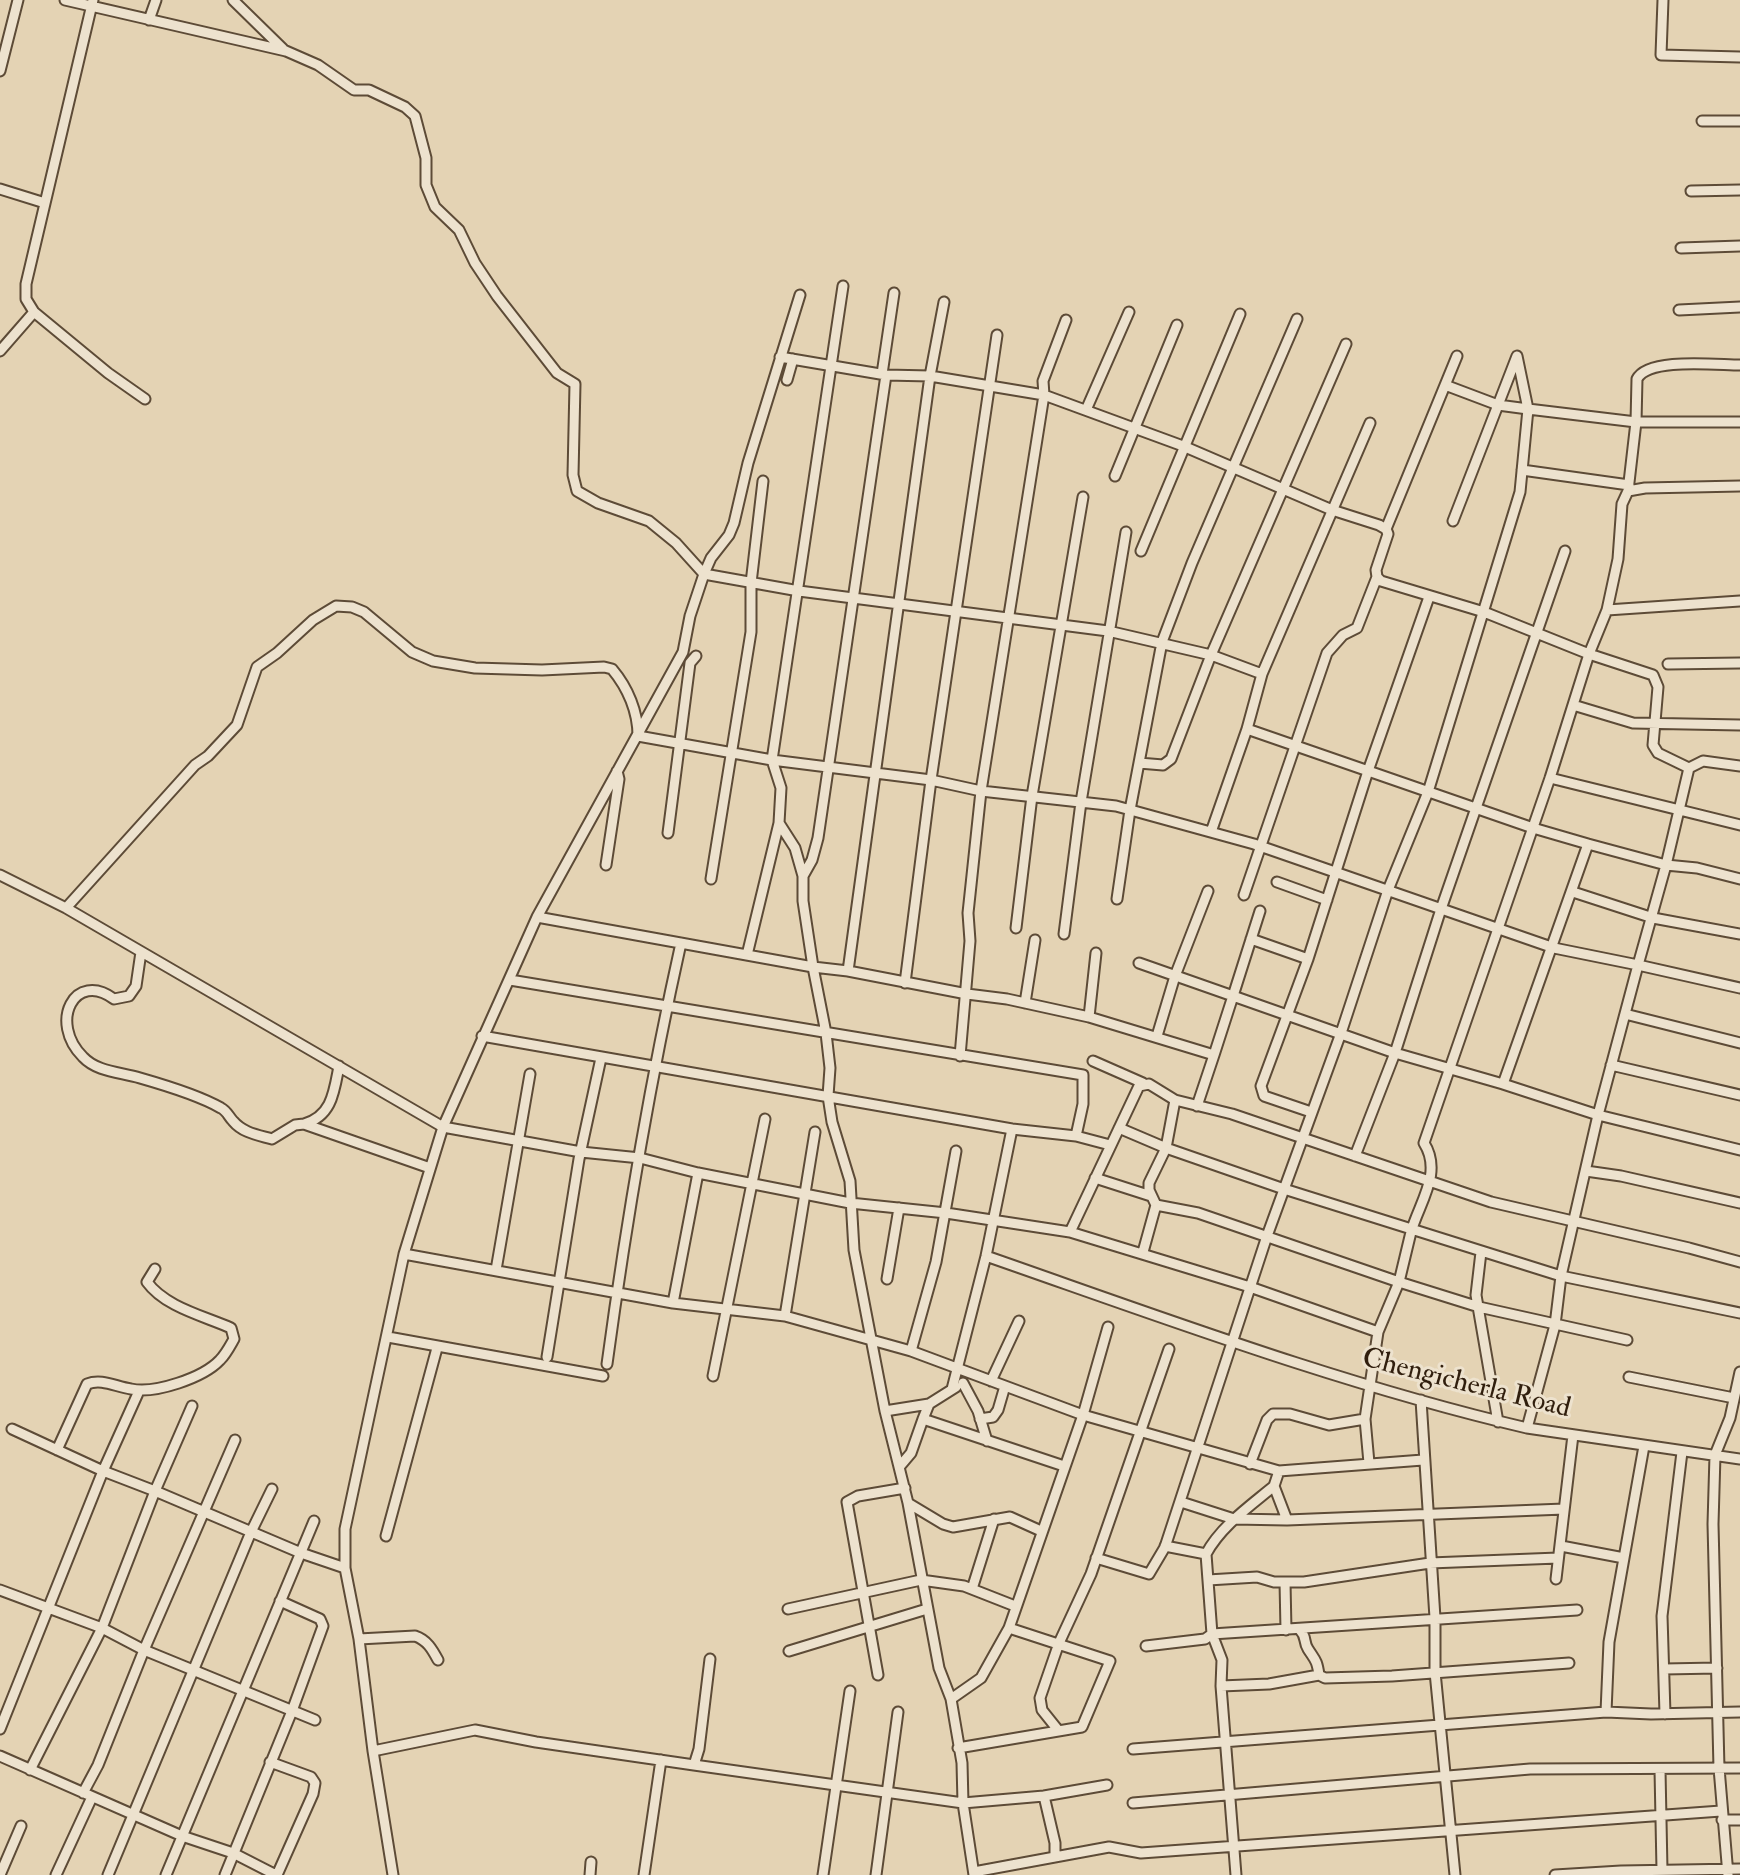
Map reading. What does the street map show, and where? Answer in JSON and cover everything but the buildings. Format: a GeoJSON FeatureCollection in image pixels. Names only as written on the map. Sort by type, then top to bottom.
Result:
{"type":"FeatureCollection","features":[{"type":"Feature","properties":{"kind":"street"},"geometry":{"type":"LineString","coordinates":[[0,71],[18,0]]}},
{"type":"Feature","properties":{"kind":"street"},"geometry":{"type":"LineString","coordinates":[[65,0],[92,3],[149,20],[286,51],[318,65],[354,90],[369,90],[405,107],[415,116],[426,158],[426,185],[435,207],[459,230],[475,263],[497,296],[557,373],[575,384],[573,475],[577,491],[598,503],[649,521],[676,543],[704,574],[799,591],[1108,631],[1211,655],[1262,674]]}},
{"type":"Feature","properties":{"kind":"street"},"geometry":{"type":"LineString","coordinates":[[149,20],[156,0]]}},
{"type":"Feature","properties":{"kind":"street"},"geometry":{"type":"LineString","coordinates":[[233,0],[286,51]]}},
{"type":"Feature","properties":{"kind":"street"},"geometry":{"type":"LineString","coordinates":[[1663,0],[1661,55],[1740,57]]}},
{"type":"Feature","properties":{"kind":"street"},"geometry":{"type":"LineString","coordinates":[[92,3],[26,284],[26,299],[34,312],[145,399]]}},
{"type":"Feature","properties":{"kind":"street"},"geometry":{"type":"LineString","coordinates":[[1702,121],[1740,121]]}},
{"type":"Feature","properties":{"kind":"street"},"geometry":{"type":"LineString","coordinates":[[0,189],[45,203]]}},
{"type":"Feature","properties":{"kind":"street"},"geometry":{"type":"LineString","coordinates":[[1691,191],[1740,190]]}},
{"type":"Feature","properties":{"kind":"street"},"geometry":{"type":"LineString","coordinates":[[1681,248],[1740,246]]}},
{"type":"Feature","properties":{"kind":"street"},"geometry":{"type":"LineString","coordinates":[[747,955],[779,823],[781,788],[772,760],[843,286]]}},
{"type":"Feature","properties":{"kind":"street"},"geometry":{"type":"LineString","coordinates":[[803,876],[812,860],[818,838],[894,293]]}},
{"type":"Feature","properties":{"kind":"street"},"geometry":{"type":"LineString","coordinates":[[393,1875],[359,1639],[345,1568],[345,1529],[404,1254],[443,1127],[537,917],[683,652],[690,616],[704,574],[734,523],[748,463],[800,295]]}},
{"type":"Feature","properties":{"kind":"street"},"geometry":{"type":"LineString","coordinates":[[848,971],[930,376],[944,302]]}},
{"type":"Feature","properties":{"kind":"street"},"geometry":{"type":"LineString","coordinates":[[1679,310],[1740,307]]}},
{"type":"Feature","properties":{"kind":"street"},"geometry":{"type":"LineString","coordinates":[[0,351],[34,312]]}},
{"type":"Feature","properties":{"kind":"street"},"geometry":{"type":"LineString","coordinates":[[1086,410],[1129,312]]}},
{"type":"Feature","properties":{"kind":"street"},"geometry":{"type":"LineString","coordinates":[[1141,551],[1240,314]]}},
{"type":"Feature","properties":{"kind":"street"},"geometry":{"type":"LineString","coordinates":[[1117,899],[1130,810],[1162,642],[1232,467],[1297,319]]}},
{"type":"Feature","properties":{"kind":"street"},"geometry":{"type":"LineString","coordinates":[[960,1056],[970,941],[968,913],[981,791],[1044,395],[1043,381],[1066,320]]}},
{"type":"Feature","properties":{"kind":"street"},"geometry":{"type":"LineString","coordinates":[[1115,476],[1177,325]]}},
{"type":"Feature","properties":{"kind":"street"},"geometry":{"type":"LineString","coordinates":[[905,983],[931,780],[997,335]]}},
{"type":"Feature","properties":{"kind":"street"},"geometry":{"type":"LineString","coordinates":[[1139,763],[1163,765],[1171,759],[1211,655],[1346,344]]}},
{"type":"Feature","properties":{"kind":"street"},"geometry":{"type":"LineString","coordinates":[[1244,895],[1327,653],[1343,635],[1357,628],[1377,577],[1376,570],[1387,540],[1386,529],[1457,356]]}},
{"type":"Feature","properties":{"kind":"street"},"geometry":{"type":"LineString","coordinates":[[1096,1558],[1149,1574],[1165,1546],[1181,1502],[1267,1236],[1341,1033],[1388,890],[1428,792],[1520,492],[1528,409],[1517,356],[1453,521]]}},
{"type":"Feature","properties":{"kind":"street"},"geometry":{"type":"LineString","coordinates":[[780,357],[884,375],[930,376],[1044,395],[1183,446],[1332,510],[1386,529]]}},
{"type":"Feature","properties":{"kind":"street"},"geometry":{"type":"LineString","coordinates":[[787,380],[793,359]]}},
{"type":"Feature","properties":{"kind":"street"},"geometry":{"type":"LineString","coordinates":[[1369,1463],[1365,1419],[1378,1332],[1399,1282],[1412,1230],[1430,1182],[1430,1153],[1424,1143],[1550,778],[1589,654],[1607,610],[1618,559],[1622,504],[1629,488],[1637,379],[1647,369],[1667,365],[1740,365]]}},
{"type":"Feature","properties":{"kind":"street"},"geometry":{"type":"LineString","coordinates":[[1445,385],[1498,405],[1528,409],[1636,422],[1740,422]]}},
{"type":"Feature","properties":{"kind":"street"},"geometry":{"type":"LineString","coordinates":[[1211,832],[1247,729],[1262,674],[1370,423]]}},
{"type":"Feature","properties":{"kind":"street"},"geometry":{"type":"LineString","coordinates":[[1522,470],[1629,488],[1740,486]]}},
{"type":"Feature","properties":{"kind":"street"},"geometry":{"type":"LineString","coordinates":[[711,879],[751,632],[751,583],[763,481]]}},
{"type":"Feature","properties":{"kind":"street"},"geometry":{"type":"LineString","coordinates":[[1016,928],[1032,796],[1083,497]]}},
{"type":"Feature","properties":{"kind":"street"},"geometry":{"type":"LineString","coordinates":[[1064,934],[1081,802],[1126,532]]}},
{"type":"Feature","properties":{"kind":"street"},"geometry":{"type":"LineString","coordinates":[[1355,1156],[1395,1053],[1441,909],[1565,551]]}},
{"type":"Feature","properties":{"kind":"street"},"geometry":{"type":"LineString","coordinates":[[1377,577],[1429,597],[1484,612],[1589,654],[1653,675],[1658,687],[1652,742],[1654,749],[1689,768]]}},
{"type":"Feature","properties":{"kind":"street"},"geometry":{"type":"LineString","coordinates":[[1311,1112],[1264,1096],[1261,1091],[1429,597]]}},
{"type":"Feature","properties":{"kind":"street"},"geometry":{"type":"LineString","coordinates":[[1607,610],[1740,601]]}},
{"type":"Feature","properties":{"kind":"street"},"geometry":{"type":"LineString","coordinates":[[66,908],[195,765],[208,756],[237,725],[257,667],[313,620],[336,606],[364,612],[412,652],[433,661],[475,668],[612,669],[632,701],[638,736]]}},
{"type":"Feature","properties":{"kind":"street"},"geometry":{"type":"LineString","coordinates":[[668,833],[690,663],[696,656]]}},
{"type":"Feature","properties":{"kind":"street"},"geometry":{"type":"LineString","coordinates":[[1668,664],[1740,663]]}},
{"type":"Feature","properties":{"kind":"street"},"geometry":{"type":"LineString","coordinates":[[1573,705],[1619,720],[1654,726],[1740,725]]}},
{"type":"Feature","properties":{"kind":"street"},"geometry":{"type":"LineString","coordinates":[[1247,729],[1533,828],[1666,865],[1697,868],[1740,879]]}},
{"type":"Feature","properties":{"kind":"street"},"geometry":{"type":"LineString","coordinates":[[638,736],[772,760],[829,765],[931,780],[981,791],[1130,810],[1260,846],[1554,948],[1740,988]]}},
{"type":"Feature","properties":{"kind":"street"},"geometry":{"type":"LineString","coordinates":[[1689,768],[1703,761],[1740,766]]}},
{"type":"Feature","properties":{"kind":"street"},"geometry":{"type":"LineString","coordinates":[[1527,1428],[1555,1325],[1572,1221],[1598,1115],[1653,918],[1689,768]]}},
{"type":"Feature","properties":{"kind":"street"},"geometry":{"type":"LineString","coordinates":[[606,865],[619,779],[617,771]]}},
{"type":"Feature","properties":{"kind":"street"},"geometry":{"type":"LineString","coordinates":[[1550,778],[1740,825]]}},
{"type":"Feature","properties":{"kind":"street"},"geometry":{"type":"LineString","coordinates":[[779,823],[795,848],[803,876],[803,901],[826,1033],[832,1122],[850,1181],[854,1250],[885,1411],[905,1488],[939,1668],[951,1699],[962,1763],[963,1803],[974,1873],[1109,1847],[1141,1853],[1660,1816],[1722,1816],[1740,1820]]}},
{"type":"Feature","properties":{"kind":"street"},"geometry":{"type":"LineString","coordinates":[[1503,1084],[1554,948],[1588,844]]}},
{"type":"Feature","properties":{"kind":"street"},"geometry":{"type":"LineString","coordinates":[[0,875],[66,908],[443,1127],[581,1152],[640,1158],[698,1173],[850,1203],[946,1213],[1070,1232],[1143,1252],[1378,1332]]}},
{"type":"Feature","properties":{"kind":"street"},"geometry":{"type":"LineString","coordinates":[[1277,882],[1327,900]]}},
{"type":"Feature","properties":{"kind":"street"},"geometry":{"type":"LineString","coordinates":[[1157,1036],[1175,976],[1208,891]]}},
{"type":"Feature","properties":{"kind":"street"},"geometry":{"type":"LineString","coordinates":[[1573,892],[1653,918],[1740,934]]}},
{"type":"Feature","properties":{"kind":"street"},"geometry":{"type":"LineString","coordinates":[[1197,1106],[1260,911]]}},
{"type":"Feature","properties":{"kind":"street"},"geometry":{"type":"LineString","coordinates":[[537,917],[1025,1003],[1089,1017],[1214,1055]]}},
{"type":"Feature","properties":{"kind":"street"},"geometry":{"type":"LineString","coordinates":[[1251,939],[1308,959]]}},
{"type":"Feature","properties":{"kind":"street"},"geometry":{"type":"LineString","coordinates":[[1025,1003],[1035,940]]}},
{"type":"Feature","properties":{"kind":"street"},"geometry":{"type":"LineString","coordinates":[[607,1364],[640,1158],[681,943]]}},
{"type":"Feature","properties":{"kind":"street"},"geometry":{"type":"LineString","coordinates":[[141,952],[136,986],[129,996],[114,999],[102,990],[91,989],[79,995],[66,1013],[65,1029],[83,1057],[97,1068],[163,1084],[220,1107],[243,1130],[272,1139],[295,1125],[318,1120],[328,1107],[339,1066]]}},
{"type":"Feature","properties":{"kind":"street"},"geometry":{"type":"LineString","coordinates":[[1089,1017],[1096,953]]}},
{"type":"Feature","properties":{"kind":"street"},"geometry":{"type":"LineString","coordinates":[[1139,963],[1395,1053],[1598,1115],[1740,1150]]}},
{"type":"Feature","properties":{"kind":"street"},"geometry":{"type":"LineString","coordinates":[[510,980],[1083,1075],[1083,1104],[1076,1136]]}},
{"type":"Feature","properties":{"kind":"street"},"geometry":{"type":"LineString","coordinates":[[1625,1014],[1740,1043]]}},
{"type":"Feature","properties":{"kind":"street"},"geometry":{"type":"LineString","coordinates":[[482,1036],[1012,1129],[1076,1136],[1110,1145]]}},
{"type":"Feature","properties":{"kind":"street"},"geometry":{"type":"LineString","coordinates":[[547,1357],[581,1152],[601,1058]]}},
{"type":"Feature","properties":{"kind":"street"},"geometry":{"type":"LineString","coordinates":[[1093,1061],[1149,1084],[1175,1100],[1303,1138],[1491,1202],[1740,1262]]}},
{"type":"Feature","properties":{"kind":"street"},"geometry":{"type":"LineString","coordinates":[[1611,1065],[1740,1095]]}},
{"type":"Feature","properties":{"kind":"street"},"geometry":{"type":"LineString","coordinates":[[496,1270],[530,1074]]}},
{"type":"Feature","properties":{"kind":"street"},"geometry":{"type":"LineString","coordinates":[[1070,1232],[1143,1083]]}},
{"type":"Feature","properties":{"kind":"street"},"geometry":{"type":"LineString","coordinates":[[1143,1252],[1154,1200],[1149,1190],[1151,1176],[1166,1148],[1175,1100]]}},
{"type":"Feature","properties":{"kind":"street"},"geometry":{"type":"LineString","coordinates":[[713,1376],[765,1119]]}},
{"type":"Feature","properties":{"kind":"street"},"geometry":{"type":"LineString","coordinates":[[304,1124],[430,1168]]}},
{"type":"Feature","properties":{"kind":"street"},"geometry":{"type":"LineString","coordinates":[[1119,1128],[1166,1148],[1284,1189],[1561,1276],[1740,1313]]}},
{"type":"Feature","properties":{"kind":"street"},"geometry":{"type":"LineString","coordinates":[[952,1389],[986,1256],[1012,1129]]}},
{"type":"Feature","properties":{"kind":"street"},"geometry":{"type":"LineString","coordinates":[[785,1316],[815,1132]]}},
{"type":"Feature","properties":{"kind":"street"},"geometry":{"type":"LineString","coordinates":[[911,1351],[936,1262],[956,1151]]}},
{"type":"Feature","properties":{"kind":"street"},"geometry":{"type":"LineString","coordinates":[[1586,1171],[1740,1203]]}},
{"type":"Feature","properties":{"kind":"street"},"geometry":{"type":"LineString","coordinates":[[673,1303],[698,1173]]}},
{"type":"Feature","properties":{"kind":"street"},"geometry":{"type":"LineString","coordinates":[[1095,1178],[1479,1307],[1627,1340]]}},
{"type":"Feature","properties":{"kind":"street"},"geometry":{"type":"LineString","coordinates":[[887,1279],[899,1208]]}},
{"type":"Feature","properties":{"kind":"street"},"geometry":{"type":"LineString","coordinates":[[1481,1252],[1476,1295],[1498,1422]]}},
{"type":"Feature","properties":{"kind":"street"},"geometry":{"type":"LineString","coordinates":[[404,1254],[673,1303],[785,1316],[911,1351],[1083,1415],[1279,1471],[1423,1460]]}},
{"type":"Feature","properties":{"kind":"street","name":"Chengicherla Road"},"geometry":{"type":"LineString","coordinates":[[986,1256],[1233,1341],[1498,1422],[1740,1459]]}},
{"type":"Feature","properties":{"kind":"street"},"geometry":{"type":"LineString","coordinates":[[57,1450],[87,1384],[99,1381],[139,1391],[158,1390],[210,1369],[222,1359],[234,1339],[231,1328],[173,1304],[150,1287],[147,1282],[155,1269]]}},
{"type":"Feature","properties":{"kind":"street"},"geometry":{"type":"LineString","coordinates":[[991,1381],[1019,1321]]}},
{"type":"Feature","properties":{"kind":"street"},"geometry":{"type":"LineString","coordinates":[[951,1699],[981,1678],[1009,1628],[1083,1415],[1108,1327]]}},
{"type":"Feature","properties":{"kind":"street"},"geometry":{"type":"LineString","coordinates":[[388,1337],[603,1376]]}},
{"type":"Feature","properties":{"kind":"street"},"geometry":{"type":"LineString","coordinates":[[386,1536],[437,1348]]}},
{"type":"Feature","properties":{"kind":"street"},"geometry":{"type":"LineString","coordinates":[[1058,1730],[1040,1705],[1059,1643],[1096,1558],[1169,1349]]}},
{"type":"Feature","properties":{"kind":"street"},"geometry":{"type":"LineString","coordinates":[[1728,1872],[1719,1768],[1720,1711],[1713,1524],[1715,1455],[1735,1420],[1734,1398],[1740,1372]]}},
{"type":"Feature","properties":{"kind":"street"},"geometry":{"type":"LineString","coordinates":[[885,1411],[929,1404],[976,1375]]}},
{"type":"Feature","properties":{"kind":"street"},"geometry":{"type":"LineString","coordinates":[[1629,1377],[1734,1398]]}},
{"type":"Feature","properties":{"kind":"street"},"geometry":{"type":"LineString","coordinates":[[963,1383],[987,1441]]}},
{"type":"Feature","properties":{"kind":"street"},"geometry":{"type":"LineString","coordinates":[[980,1419],[993,1417],[1005,1386]]}},
{"type":"Feature","properties":{"kind":"street"},"geometry":{"type":"LineString","coordinates":[[0,1729],[103,1471],[139,1391]]}},
{"type":"Feature","properties":{"kind":"street"},"geometry":{"type":"LineString","coordinates":[[1421,1400],[1435,1618],[1435,1672],[1455,1875]]}},
{"type":"Feature","properties":{"kind":"street"},"geometry":{"type":"LineString","coordinates":[[900,1466],[911,1453],[929,1404]]}},
{"type":"Feature","properties":{"kind":"street"},"geometry":{"type":"LineString","coordinates":[[30,1770],[102,1628],[192,1406]]}},
{"type":"Feature","properties":{"kind":"street"},"geometry":{"type":"LineString","coordinates":[[1250,1464],[1267,1420],[1273,1414],[1290,1414],[1329,1425],[1365,1419]]}},
{"type":"Feature","properties":{"kind":"street"},"geometry":{"type":"LineString","coordinates":[[923,1419],[1064,1466]]}},
{"type":"Feature","properties":{"kind":"street"},"geometry":{"type":"LineString","coordinates":[[12,1429],[103,1471],[301,1553],[345,1568]]}},
{"type":"Feature","properties":{"kind":"street"},"geometry":{"type":"LineString","coordinates":[[1556,1579],[1573,1435]]}},
{"type":"Feature","properties":{"kind":"street"},"geometry":{"type":"LineString","coordinates":[[56,1875],[144,1650],[235,1440]]}},
{"type":"Feature","properties":{"kind":"street"},"geometry":{"type":"LineString","coordinates":[[1606,1712],[1609,1642],[1644,1446]]}},
{"type":"Feature","properties":{"kind":"street"},"geometry":{"type":"LineString","coordinates":[[1665,1714],[1662,1616],[1682,1452]]}},
{"type":"Feature","properties":{"kind":"street"},"geometry":{"type":"LineString","coordinates":[[1236,1875],[1221,1686],[1222,1660],[1212,1634],[1206,1554],[1234,1519],[1274,1486],[1279,1471]]}},
{"type":"Feature","properties":{"kind":"street"},"geometry":{"type":"LineString","coordinates":[[1274,1486],[1287,1520]]}},
{"type":"Feature","properties":{"kind":"street"},"geometry":{"type":"LineString","coordinates":[[878,1675],[847,1502],[858,1496],[905,1488]]}},
{"type":"Feature","properties":{"kind":"street"},"geometry":{"type":"LineString","coordinates":[[108,1875],[251,1532],[272,1489]]}},
{"type":"Feature","properties":{"kind":"street"},"geometry":{"type":"LineString","coordinates":[[1181,1502],[1234,1519],[1287,1520],[1564,1509]]}},
{"type":"Feature","properties":{"kind":"street"},"geometry":{"type":"LineString","coordinates":[[908,1503],[953,1527],[1010,1517],[1041,1531]]}},
{"type":"Feature","properties":{"kind":"street"},"geometry":{"type":"LineString","coordinates":[[972,1589],[994,1519]]}},
{"type":"Feature","properties":{"kind":"street"},"geometry":{"type":"LineString","coordinates":[[166,1875],[314,1521]]}},
{"type":"Feature","properties":{"kind":"street"},"geometry":{"type":"LineString","coordinates":[[1165,1546],[1206,1554]]}},
{"type":"Feature","properties":{"kind":"street"},"geometry":{"type":"LineString","coordinates":[[1561,1546],[1624,1558]]}},
{"type":"Feature","properties":{"kind":"street"},"geometry":{"type":"LineString","coordinates":[[1208,1580],[1257,1577],[1304,1582],[1430,1563],[1558,1558]]}},
{"type":"Feature","properties":{"kind":"street"},"geometry":{"type":"LineString","coordinates":[[788,1609],[921,1580],[972,1589],[1015,1606]]}},
{"type":"Feature","properties":{"kind":"street"},"geometry":{"type":"LineString","coordinates":[[1285,1582],[1286,1630]]}},
{"type":"Feature","properties":{"kind":"street"},"geometry":{"type":"LineString","coordinates":[[0,1590],[102,1628],[144,1650],[315,1720]]}},
{"type":"Feature","properties":{"kind":"street"},"geometry":{"type":"LineString","coordinates":[[225,1875],[317,1647],[323,1622],[280,1601]]}},
{"type":"Feature","properties":{"kind":"street"},"geometry":{"type":"LineString","coordinates":[[789,1651],[927,1609]]}},
{"type":"Feature","properties":{"kind":"street"},"geometry":{"type":"LineString","coordinates":[[1146,1646],[1205,1639],[1212,1634],[1577,1610]]}},
{"type":"Feature","properties":{"kind":"street"},"geometry":{"type":"LineString","coordinates":[[958,1748],[1082,1727],[1110,1661],[1009,1628]]}},
{"type":"Feature","properties":{"kind":"street"},"geometry":{"type":"LineString","coordinates":[[1300,1630],[1305,1636],[1307,1648],[1315,1656],[1319,1675]]}},
{"type":"Feature","properties":{"kind":"street"},"geometry":{"type":"LineString","coordinates":[[359,1639],[415,1636],[433,1649],[438,1660]]}},
{"type":"Feature","properties":{"kind":"street"},"geometry":{"type":"LineString","coordinates":[[694,1765],[699,1749],[710,1659]]}},
{"type":"Feature","properties":{"kind":"street"},"geometry":{"type":"LineString","coordinates":[[1221,1686],[1269,1684],[1319,1675],[1325,1678],[1360,1678],[1569,1663]]}},
{"type":"Feature","properties":{"kind":"street"},"geometry":{"type":"LineString","coordinates":[[1664,1669],[1717,1668]]}},
{"type":"Feature","properties":{"kind":"street"},"geometry":{"type":"LineString","coordinates":[[823,1875],[850,1691]]}},
{"type":"Feature","properties":{"kind":"street"},"geometry":{"type":"LineString","coordinates":[[876,1875],[898,1712]]}},
{"type":"Feature","properties":{"kind":"street"},"geometry":{"type":"LineString","coordinates":[[1133,1749],[1606,1712],[1740,1712]]}},
{"type":"Feature","properties":{"kind":"street"},"geometry":{"type":"LineString","coordinates":[[373,1751],[475,1730],[536,1742],[963,1803],[1044,1796],[1107,1785]]}},
{"type":"Feature","properties":{"kind":"street"},"geometry":{"type":"LineString","coordinates":[[0,1756],[182,1836],[233,1853],[277,1875],[315,1783],[311,1777],[270,1762]]}},
{"type":"Feature","properties":{"kind":"street"},"geometry":{"type":"LineString","coordinates":[[644,1875],[661,1760]]}},
{"type":"Feature","properties":{"kind":"street"},"geometry":{"type":"LineString","coordinates":[[1133,1803],[1586,1767],[1660,1770],[1740,1768]]}},
{"type":"Feature","properties":{"kind":"street"},"geometry":{"type":"LineString","coordinates":[[1660,1770],[1662,1870]]}},
{"type":"Feature","properties":{"kind":"street"},"geometry":{"type":"LineString","coordinates":[[1044,1796],[1055,1843],[1055,1857]]}},
{"type":"Feature","properties":{"kind":"street"},"geometry":{"type":"LineString","coordinates":[[0,1875],[21,1826]]}},
{"type":"Feature","properties":{"kind":"street"},"geometry":{"type":"LineString","coordinates":[[590,1875],[591,1862]]}},
{"type":"Feature","properties":{"kind":"street"},"geometry":{"type":"LineString","coordinates":[[1555,1875],[1662,1870],[1728,1872],[1740,1869]]}}]}
